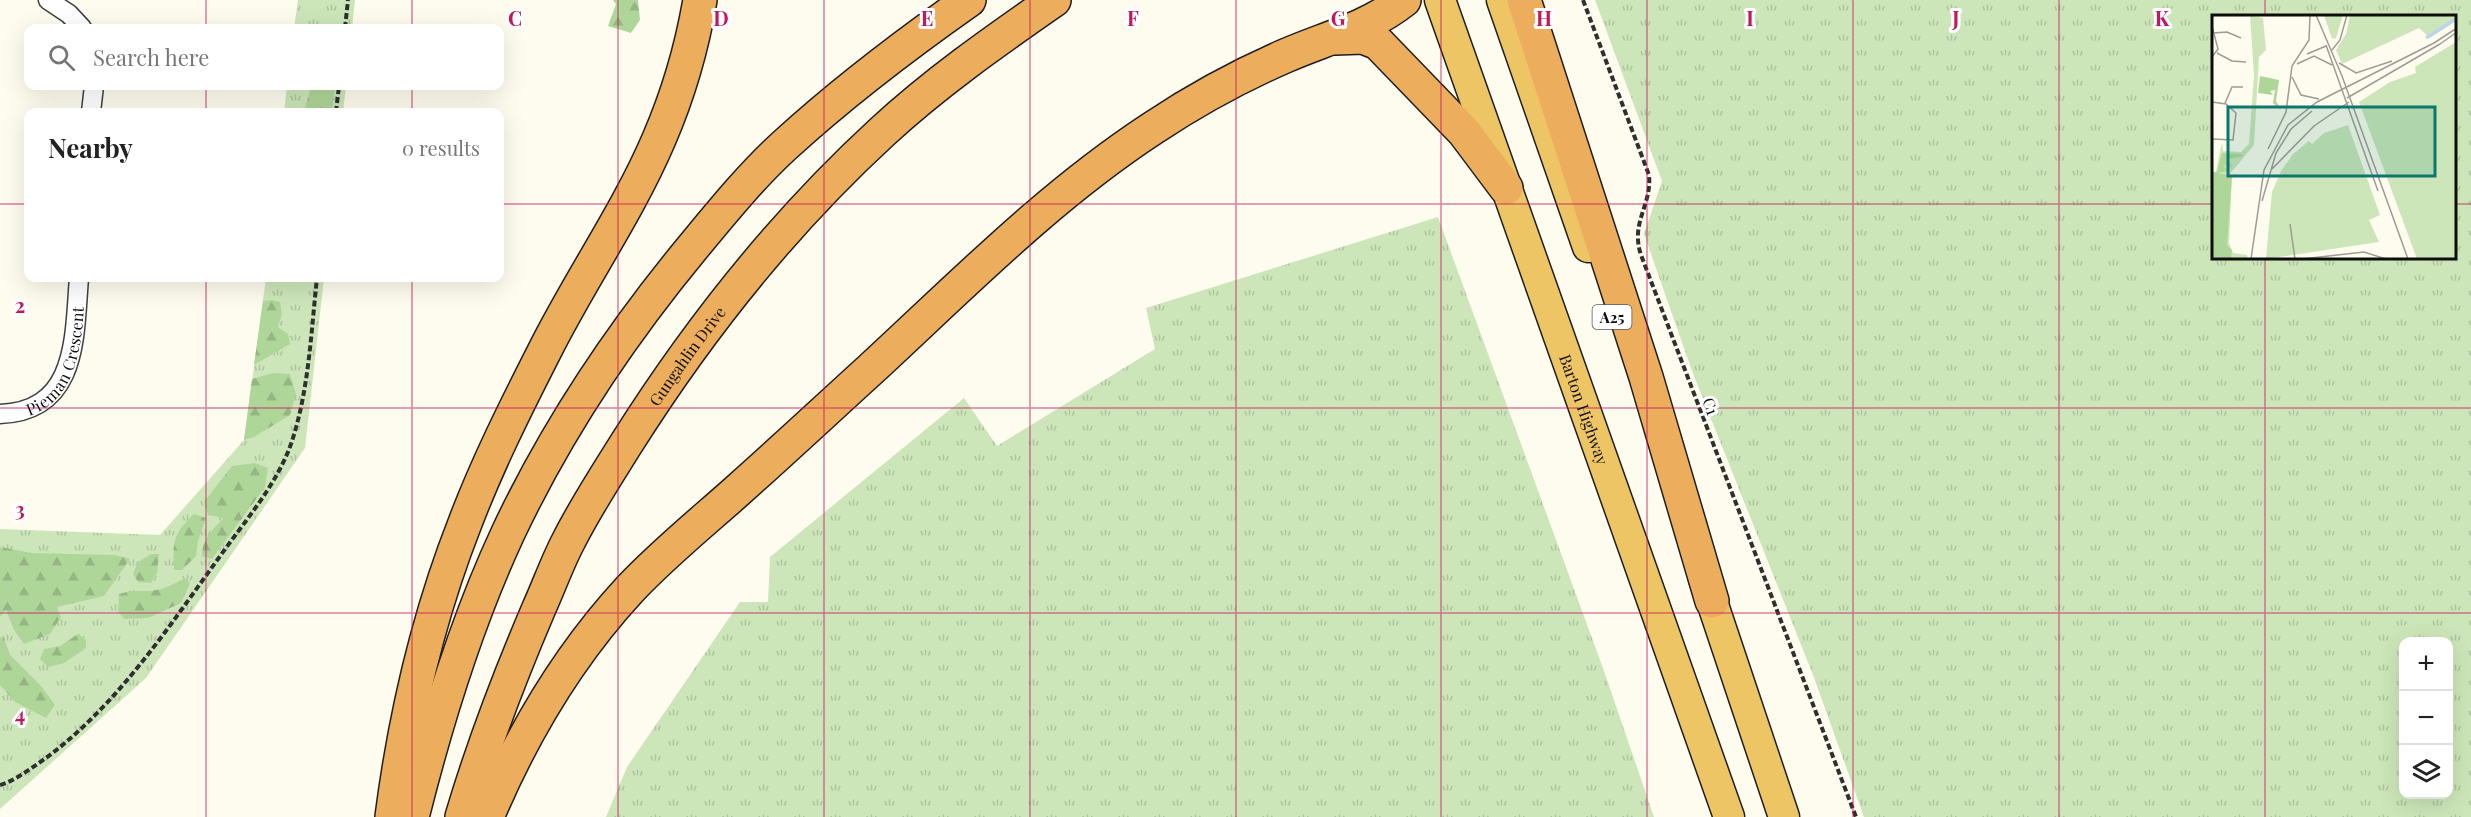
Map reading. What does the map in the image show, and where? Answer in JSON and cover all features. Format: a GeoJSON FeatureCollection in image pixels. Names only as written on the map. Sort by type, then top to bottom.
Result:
{"type":"FeatureCollection","features":[{"type":"Feature","properties":{"kind":"highway"},"geometry":{"type":"LineString","coordinates":[[392,817],[414,688],[435,610],[464,523],[544,351],[636,187],[659,139],[689,50],[700,0]]}},
{"type":"Feature","properties":{"kind":"highway"},"geometry":{"type":"LineString","coordinates":[[412,817],[428,754],[457,662],[508,534],[553,447],[649,302],[718,218],[783,146],[852,86],[969,0]]}},
{"type":"Feature","properties":{"kind":"highway","name":"Gungahlin Drive"},"geometry":{"type":"LineString","coordinates":[[462,817],[475,773],[514,667],[568,542],[653,402],[706,327],[756,264],[818,196],[882,132],[947,77],[1054,0]]}},
{"type":"Feature","properties":{"kind":"highway"},"geometry":{"type":"LineString","coordinates":[[487,817],[519,747],[555,685],[607,616],[674,544],[787,446],[1023,229],[1098,166],[1151,129],[1222,86],[1317,43],[1374,21],[1404,0]]}},
{"type":"Feature","properties":{"kind":"highway","name":"Barton Highway"},"geometry":{"type":"LineString","coordinates":[[1440,0],[1729,817]]}},
{"type":"Feature","properties":{"kind":"highway","name":"A25"},"geometry":{"type":"LineString","coordinates":[[1502,0],[1712,601],[1784,817]]}},
{"type":"Feature","properties":{"kind":"highway"},"geometry":{"type":"LineString","coordinates":[[1524,0],[1642,366],[1712,601]]}},
{"type":"Feature","properties":{"kind":"highway"},"geometry":{"type":"LineString","coordinates":[[1317,43],[1357,36],[1378,43],[1464,132],[1506,188]]}},
{"type":"Feature","properties":{"kind":"street"},"geometry":{"type":"LineString","coordinates":[[48,0],[69,14],[78,24]]}},
{"type":"Feature","properties":{"kind":"street"},"geometry":{"type":"LineString","coordinates":[[92,108],[94,90]]}},
{"type":"Feature","properties":{"kind":"street","name":"Pieman Crescent"},"geometry":{"type":"LineString","coordinates":[[0,414],[34,406],[61,381],[71,358],[78,282]]}},
{"type":"Feature","properties":{"kind":"path"},"geometry":{"type":"LineString","coordinates":[[345,24],[348,0]]}},
{"type":"Feature","properties":{"kind":"path","name":"C1"},"geometry":{"type":"LineString","coordinates":[[1583,0],[1649,175],[1648,197],[1636,231],[1641,255],[1856,817]]}},
{"type":"Feature","properties":{"kind":"path"},"geometry":{"type":"LineString","coordinates":[[336,108],[339,90]]}},
{"type":"Feature","properties":{"kind":"path"},"geometry":{"type":"LineString","coordinates":[[0,785],[21,775],[57,750],[103,709],[171,624],[279,472],[294,433],[304,388],[317,282]]}},
{"type":"Feature","properties":{"kind":"green space"},"geometry":{"type":"Polygon","coordinates":[[[298,0],[355,0],[352,24],[295,24],[298,0]]]}},
{"type":"Feature","properties":{"kind":"green space"},"geometry":{"type":"Polygon","coordinates":[[[613,0],[638,0],[640,20],[631,33],[608,26],[616,4],[613,0]]]}},
{"type":"Feature","properties":{"kind":"green space"},"geometry":{"type":"Polygon","coordinates":[[[1595,0],[2471,0],[2471,817],[1864,817],[1813,675],[1692,371],[1644,234],[1662,181],[1595,0]]]}},
{"type":"Feature","properties":{"kind":"green space"},"geometry":{"type":"Polygon","coordinates":[[[287,90],[346,90],[343,108],[284,108],[287,90]]]}},
{"type":"Feature","properties":{"kind":"green space"},"geometry":{"type":"Polygon","coordinates":[[[310,90],[335,90],[332,108],[305,108],[310,90]]]}},
{"type":"Feature","properties":{"kind":"green space"},"geometry":{"type":"Polygon","coordinates":[[[1438,217],[1604,671],[1654,817],[606,817],[627,767],[740,602],[768,602],[770,557],[964,398],[997,446],[1155,349],[1146,308],[1438,217]]]}},
{"type":"Feature","properties":{"kind":"green space"},"geometry":{"type":"Polygon","coordinates":[[[265,282],[324,282],[305,448],[146,678],[0,809],[0,529],[160,535],[244,440],[265,282]]]}},
{"type":"Feature","properties":{"kind":"green space"},"geometry":{"type":"Polygon","coordinates":[[[263,301],[280,302],[282,314],[278,327],[288,334],[290,344],[254,365],[263,301]]]}},
{"type":"Feature","properties":{"kind":"green space"},"geometry":{"type":"Polygon","coordinates":[[[273,373],[290,374],[296,394],[290,415],[254,437],[244,440],[252,379],[273,373]]]}},
{"type":"Feature","properties":{"kind":"green space"},"geometry":{"type":"Polygon","coordinates":[[[255,463],[268,468],[265,487],[212,559],[202,556],[206,540],[224,518],[208,515],[204,502],[232,466],[255,463]]]}},
{"type":"Feature","properties":{"kind":"green space"},"geometry":{"type":"Polygon","coordinates":[[[194,514],[206,518],[198,541],[196,556],[182,570],[174,570],[175,539],[181,528],[194,514]]]}},
{"type":"Feature","properties":{"kind":"green space"},"geometry":{"type":"Polygon","coordinates":[[[0,547],[32,553],[115,555],[130,559],[104,596],[57,607],[61,617],[50,634],[24,644],[14,630],[6,610],[0,617],[0,547]]]}},
{"type":"Feature","properties":{"kind":"green space"},"geometry":{"type":"Polygon","coordinates":[[[151,554],[159,554],[157,573],[151,583],[138,582],[133,574],[138,562],[151,554]]]}},
{"type":"Feature","properties":{"kind":"green space"},"geometry":{"type":"Polygon","coordinates":[[[185,578],[190,583],[181,603],[148,618],[125,619],[118,612],[119,594],[130,591],[158,590],[185,578]]]}},
{"type":"Feature","properties":{"kind":"green space"},"geometry":{"type":"Polygon","coordinates":[[[78,634],[86,640],[86,648],[64,663],[48,667],[40,659],[44,649],[60,646],[78,634]]]}},
{"type":"Feature","properties":{"kind":"green space"},"geometry":{"type":"Polygon","coordinates":[[[0,637],[4,638],[10,655],[41,686],[55,705],[46,718],[15,702],[0,685],[0,637]]]}}]}
